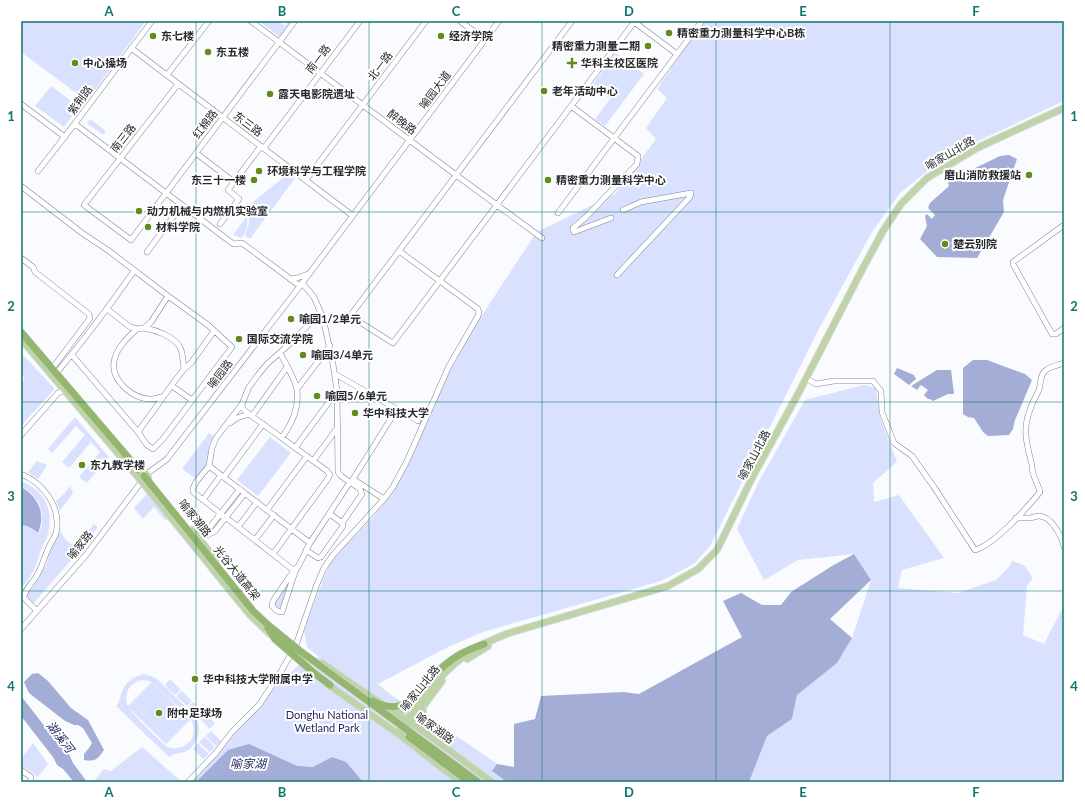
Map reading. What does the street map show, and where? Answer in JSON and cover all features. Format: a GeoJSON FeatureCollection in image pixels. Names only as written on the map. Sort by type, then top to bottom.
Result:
{"type":"FeatureCollection","features":[{"type":"Feature","properties":{"kind":"highway","name":"光谷大道高架"},"geometry":{"type":"LineString","coordinates":[[21,332],[159,494],[253,610],[268,625],[300,651],[478,782]]}},
{"type":"Feature","properties":{"kind":"highway","name":"光谷大道高架"},"geometry":{"type":"LineString","coordinates":[[21,335],[161,500],[252,612],[298,653],[469,782]]}},
{"type":"Feature","properties":{"kind":"highway"},"geometry":{"type":"LineString","coordinates":[[267,626],[275,639],[330,685]]}},
{"type":"Feature","properties":{"kind":"highway"},"geometry":{"type":"LineString","coordinates":[[354,691],[380,704],[390,707],[400,706],[416,696],[447,662],[460,654],[484,644]]}},
{"type":"Feature","properties":{"kind":"main road","name":"喻家山北路"},"geometry":{"type":"LineString","coordinates":[[399,734],[449,669],[469,652],[506,634],[668,586],[698,569],[717,550],[753,476],[798,394],[883,231],[901,204],[927,178],[977,148],[1064,108]]}},
{"type":"Feature","properties":{"kind":"main road","name":"喻家山北路"},"geometry":{"type":"LineString","coordinates":[[434,687],[467,658],[504,639],[669,589],[700,572],[720,552],[756,477],[886,233],[904,206],[929,181],[979,151],[1064,112]]}},
{"type":"Feature","properties":{"kind":"main road","name":"喻家湖路"},"geometry":{"type":"LineString","coordinates":[[21,328],[154,484],[255,609],[296,645],[427,734],[492,782]]}},
{"type":"Feature","properties":{"kind":"main road","name":"喻家湖路"},"geometry":{"type":"LineString","coordinates":[[21,339],[138,477],[250,615],[315,676],[399,734],[460,782]]}},
{"type":"Feature","properties":{"kind":"main road"},"geometry":{"type":"LineString","coordinates":[[390,709],[396,712],[407,710],[434,687]]}},
{"type":"Feature","properties":{"kind":"main road"},"geometry":{"type":"LineString","coordinates":[[427,734],[420,726],[420,718],[431,698],[434,687]]}},
{"type":"Feature","properties":{"kind":"street","name":"紫荆路"},"geometry":{"type":"LineString","coordinates":[[38,171],[152,21]]}},
{"type":"Feature","properties":{"kind":"street"},"geometry":{"type":"LineString","coordinates":[[167,75],[208,21]]}},
{"type":"Feature","properties":{"kind":"street","name":"醉晚路"},"geometry":{"type":"LineString","coordinates":[[251,21],[542,238]]}},
{"type":"Feature","properties":{"kind":"street","name":"红棉路"},"geometry":{"type":"LineString","coordinates":[[131,240],[295,21]]}},
{"type":"Feature","properties":{"kind":"street","name":"南一路"},"geometry":{"type":"LineString","coordinates":[[234,182],[360,21]]}},
{"type":"Feature","properties":{"kind":"street","name":"北一路"},"geometry":{"type":"LineString","coordinates":[[306,180],[426,21]]}},
{"type":"Feature","properties":{"kind":"street"},"geometry":{"type":"LineString","coordinates":[[460,21],[485,40]]}},
{"type":"Feature","properties":{"kind":"street","name":"喻园大道"},"geometry":{"type":"LineString","coordinates":[[301,285],[499,21]]}},
{"type":"Feature","properties":{"kind":"street"},"geometry":{"type":"LineString","coordinates":[[572,21],[350,316],[393,343],[634,21],[677,54]]}},
{"type":"Feature","properties":{"kind":"street"},"geometry":{"type":"LineString","coordinates":[[558,213],[702,21]]}},
{"type":"Feature","properties":{"kind":"street","name":"东三路"},"geometry":{"type":"LineString","coordinates":[[131,48],[353,216]]}},
{"type":"Feature","properties":{"kind":"street","name":"南三路"},"geometry":{"type":"LineString","coordinates":[[131,240],[84,205],[178,84]]}},
{"type":"Feature","properties":{"kind":"street"},"geometry":{"type":"LineString","coordinates":[[21,104],[65,137]]}},
{"type":"Feature","properties":{"kind":"street"},"geometry":{"type":"LineString","coordinates":[[571,106],[638,156],[637,164],[585,218],[573,228],[573,230],[576,232],[585,227],[611,218]]}},
{"type":"Feature","properties":{"kind":"street"},"geometry":{"type":"LineString","coordinates":[[75,124],[232,243],[242,244],[290,279],[301,285],[314,297],[326,327],[335,374],[337,391],[338,472],[341,476],[360,489],[362,494],[342,523],[343,526],[321,557],[318,558],[306,550]]}},
{"type":"Feature","properties":{"kind":"street"},"geometry":{"type":"LineString","coordinates":[[196,153],[234,182],[228,190],[239,199],[220,224]]}},
{"type":"Feature","properties":{"kind":"street"},"geometry":{"type":"LineString","coordinates":[[21,186],[82,233],[208,325],[232,347],[163,439],[152,449],[72,355]]}},
{"type":"Feature","properties":{"kind":"street"},"geometry":{"type":"LineString","coordinates":[[617,275],[690,197],[691,193],[641,202],[623,210]]}},
{"type":"Feature","properties":{"kind":"street"},"geometry":{"type":"LineString","coordinates":[[147,252],[182,205]]}},
{"type":"Feature","properties":{"kind":"street"},"geometry":{"type":"LineString","coordinates":[[1064,225],[1013,262],[1052,334],[1056,334],[1064,328]]}},
{"type":"Feature","properties":{"kind":"street"},"geometry":{"type":"LineString","coordinates":[[188,782],[259,704],[282,670],[296,645],[324,568],[333,555],[384,499],[392,487],[407,461],[449,366],[478,316],[478,309],[399,251]]}},
{"type":"Feature","properties":{"kind":"street"},"geometry":{"type":"LineString","coordinates":[[21,258],[33,267],[35,272],[89,314],[90,318],[56,369]]}},
{"type":"Feature","properties":{"kind":"street"},"geometry":{"type":"LineString","coordinates":[[56,369],[72,355],[134,271]]}},
{"type":"Feature","properties":{"kind":"street"},"geometry":{"type":"LineString","coordinates":[[290,279],[309,273]]}},
{"type":"Feature","properties":{"kind":"street","name":"喻园路"},"geometry":{"type":"LineString","coordinates":[[151,470],[167,459],[301,285]]}},
{"type":"Feature","properties":{"kind":"street"},"geometry":{"type":"LineString","coordinates":[[144,328],[151,322],[168,296]]}},
{"type":"Feature","properties":{"kind":"street"},"geometry":{"type":"LineString","coordinates":[[107,309],[130,327],[156,330],[166,335],[180,348],[184,369]]}},
{"type":"Feature","properties":{"kind":"street"},"geometry":{"type":"LineString","coordinates":[[292,569],[193,492],[193,488],[209,466],[212,448],[216,438],[242,404],[249,387],[258,375],[267,364],[293,341],[313,320],[322,316]]}},
{"type":"Feature","properties":{"kind":"street"},"geometry":{"type":"LineString","coordinates":[[137,329],[124,341],[115,357],[114,369],[117,376],[123,386],[140,398],[145,399],[162,397],[166,394]]}},
{"type":"Feature","properties":{"kind":"street"},"geometry":{"type":"LineString","coordinates":[[138,432],[214,331]]}},
{"type":"Feature","properties":{"kind":"street"},"geometry":{"type":"LineString","coordinates":[[297,389],[330,346]]}},
{"type":"Feature","properties":{"kind":"street"},"geometry":{"type":"LineString","coordinates":[[280,353],[297,389],[296,410],[282,437]]}},
{"type":"Feature","properties":{"kind":"street"},"geometry":{"type":"LineString","coordinates":[[809,380],[816,384],[834,381],[873,381],[881,391],[882,412],[894,443],[912,456],[975,550],[990,543],[1040,492],[1037,480],[1033,474],[1026,441],[1026,425],[1044,372],[1049,368],[1064,363]]}},
{"type":"Feature","properties":{"kind":"street"},"geometry":{"type":"LineString","coordinates":[[226,426],[237,418],[250,415],[287,367]]}},
{"type":"Feature","properties":{"kind":"street"},"geometry":{"type":"LineString","coordinates":[[335,374],[418,421]]}},
{"type":"Feature","properties":{"kind":"street"},"geometry":{"type":"LineString","coordinates":[[172,386],[192,400]]}},
{"type":"Feature","properties":{"kind":"street"},"geometry":{"type":"LineString","coordinates":[[21,435],[58,393],[65,390]]}},
{"type":"Feature","properties":{"kind":"street"},"geometry":{"type":"LineString","coordinates":[[295,448],[337,391]]}},
{"type":"Feature","properties":{"kind":"street"},"geometry":{"type":"LineString","coordinates":[[242,404],[243,409],[250,415],[282,437],[327,471],[330,475]]}},
{"type":"Feature","properties":{"kind":"street"},"geometry":{"type":"LineString","coordinates":[[384,499],[353,479],[397,409]]}},
{"type":"Feature","properties":{"kind":"street"},"geometry":{"type":"LineString","coordinates":[[203,500],[263,424]]}},
{"type":"Feature","properties":{"kind":"street"},"geometry":{"type":"LineString","coordinates":[[313,461],[338,427]]}},
{"type":"Feature","properties":{"kind":"street"},"geometry":{"type":"LineString","coordinates":[[267,510],[307,456]]}},
{"type":"Feature","properties":{"kind":"street"},"geometry":{"type":"LineString","coordinates":[[209,466],[310,543]]}},
{"type":"Feature","properties":{"kind":"street","name":"喻家路"},"geometry":{"type":"LineString","coordinates":[[21,629],[86,555],[151,470]]}},
{"type":"Feature","properties":{"kind":"street"},"geometry":{"type":"LineString","coordinates":[[273,554],[330,475],[338,472]]}},
{"type":"Feature","properties":{"kind":"street"},"geometry":{"type":"LineString","coordinates":[[21,474],[37,483],[53,503],[57,526],[56,533],[48,548],[43,565],[24,594],[24,598],[36,612]]}},
{"type":"Feature","properties":{"kind":"street"},"geometry":{"type":"LineString","coordinates":[[292,569],[292,573],[273,601],[272,606],[276,611],[282,612],[293,578],[306,550],[350,482]]}},
{"type":"Feature","properties":{"kind":"street"},"geometry":{"type":"LineString","coordinates":[[208,535],[210,527],[240,489]]}},
{"type":"Feature","properties":{"kind":"street"},"geometry":{"type":"LineString","coordinates":[[201,541],[215,531],[245,493]]}},
{"type":"Feature","properties":{"kind":"street"},"geometry":{"type":"LineString","coordinates":[[238,527],[257,502]]}},
{"type":"Feature","properties":{"kind":"street"},"geometry":{"type":"LineString","coordinates":[[330,514],[342,523]]}},
{"type":"Feature","properties":{"kind":"street"},"geometry":{"type":"LineString","coordinates":[[255,540],[274,515]]}},
{"type":"Feature","properties":{"kind":"street"},"geometry":{"type":"LineString","coordinates":[[1016,518],[1039,516],[1048,519],[1063,539],[1064,547]]}},
{"type":"Feature","properties":{"kind":"street"},"geometry":{"type":"LineString","coordinates":[[292,569],[295,569],[298,566]]}},
{"type":"Feature","properties":{"kind":"street"},"geometry":{"type":"LineString","coordinates":[[21,770],[31,777],[30,782]]}},
{"type":"Feature","properties":{"kind":"green space","name":"中心操场"},"geometry":{"type":"Polygon","coordinates":[[[21,21],[146,21],[87,101],[21,52],[21,21]]]}},
{"type":"Feature","properties":{"kind":"green space"},"geometry":{"type":"Polygon","coordinates":[[[259,21],[282,21],[281,23],[285,26],[289,21],[292,21],[280,37],[259,21]]]}},
{"type":"Feature","properties":{"kind":"green space","name":"Donghu National Wetland Park"},"geometry":{"type":"Polygon","coordinates":[[[705,21],[1064,21],[1064,101],[946,156],[900,193],[872,232],[820,327],[710,546],[694,564],[661,581],[483,632],[450,646],[378,684],[391,695],[467,743],[523,782],[188,782],[285,677],[299,665],[319,657],[307,647],[304,631],[329,566],[339,552],[375,515],[389,497],[409,463],[448,375],[473,329],[534,236],[539,231],[615,194],[656,139],[646,128],[667,98],[657,89],[705,21]]]}},
{"type":"Feature","properties":{"kind":"green space"},"geometry":{"type":"Polygon","coordinates":[[[616,53],[644,74],[605,126],[595,119],[610,99],[592,85],[616,53]]]}},
{"type":"Feature","properties":{"kind":"green space"},"geometry":{"type":"Polygon","coordinates":[[[51,86],[79,107],[64,127],[35,106],[51,86]]]}},
{"type":"Feature","properties":{"kind":"green space"},"geometry":{"type":"Polygon","coordinates":[[[90,119],[106,131],[103,135],[87,123],[90,119]]]}},
{"type":"Feature","properties":{"kind":"green space"},"geometry":{"type":"Polygon","coordinates":[[[408,119],[418,126],[410,137],[399,129],[408,119]]]}},
{"type":"Feature","properties":{"kind":"green space"},"geometry":{"type":"Polygon","coordinates":[[[289,173],[295,178],[250,239],[245,235],[249,224],[249,208],[253,202],[289,173]]]}},
{"type":"Feature","properties":{"kind":"green space"},"geometry":{"type":"Polygon","coordinates":[[[247,216],[247,228],[243,236],[241,238],[233,235],[247,216]]]}},
{"type":"Feature","properties":{"kind":"green space"},"geometry":{"type":"Polygon","coordinates":[[[21,353],[55,389],[21,426],[21,385],[25,378],[21,375],[21,353]]]}},
{"type":"Feature","properties":{"kind":"green space"},"geometry":{"type":"Polygon","coordinates":[[[864,385],[876,388],[880,417],[897,462],[873,483],[874,502],[899,495],[944,558],[902,570],[898,588],[958,593],[996,580],[1010,566],[1012,561],[1024,565],[1033,578],[1027,586],[1023,635],[1044,644],[1062,609],[1064,608],[1064,782],[749,782],[767,736],[792,719],[797,695],[837,663],[852,638],[871,580],[854,554],[798,560],[764,580],[737,529],[759,481],[805,400],[864,385]]]}},
{"type":"Feature","properties":{"kind":"green space"},"geometry":{"type":"Polygon","coordinates":[[[75,417],[109,457],[87,483],[79,477],[100,452],[91,442],[69,468],[62,462],[85,435],[76,426],[52,453],[48,449],[75,417]]]}},
{"type":"Feature","properties":{"kind":"green space"},"geometry":{"type":"Polygon","coordinates":[[[209,433],[214,437],[209,446],[208,464],[196,479],[182,469],[209,433]]]}},
{"type":"Feature","properties":{"kind":"green space"},"geometry":{"type":"Polygon","coordinates":[[[270,437],[291,453],[258,496],[237,480],[270,437]]]}},
{"type":"Feature","properties":{"kind":"green space"},"geometry":{"type":"Polygon","coordinates":[[[37,461],[47,465],[38,479],[28,472],[37,461]]]}},
{"type":"Feature","properties":{"kind":"green space"},"geometry":{"type":"Polygon","coordinates":[[[21,481],[29,485],[41,495],[48,508],[50,524],[36,566],[21,588],[21,526],[23,525],[31,528],[38,534],[42,525],[42,513],[39,503],[31,493],[21,486],[21,481]]]}},
{"type":"Feature","properties":{"kind":"green space"},"geometry":{"type":"Polygon","coordinates":[[[70,486],[73,493],[60,511],[56,501],[70,486]]]}},
{"type":"Feature","properties":{"kind":"green space"},"geometry":{"type":"Polygon","coordinates":[[[147,494],[168,519],[165,520],[154,507],[143,519],[134,508],[147,494]]]}},
{"type":"Feature","properties":{"kind":"green space"},"geometry":{"type":"Polygon","coordinates":[[[94,524],[98,527],[33,604],[27,598],[27,594],[38,580],[47,563],[50,550],[58,531],[60,531],[66,540],[75,547],[94,524]]]}},
{"type":"Feature","properties":{"kind":"green space"},"geometry":{"type":"Polygon","coordinates":[[[292,577],[281,610],[277,609],[274,603],[292,577]]]}},
{"type":"Feature","properties":{"kind":"green space"},"geometry":{"type":"Polygon","coordinates":[[[144,674],[156,678],[197,718],[199,728],[198,738],[189,749],[169,757],[116,706],[125,685],[133,678],[144,674]],[[142,680],[137,681],[128,690],[126,697],[128,706],[152,682],[142,680]],[[153,683],[190,720],[166,744],[128,707],[168,747],[177,748],[184,746],[191,740],[194,732],[191,719],[153,683]]]}},
{"type":"Feature","properties":{"kind":"green space"},"geometry":{"type":"Polygon","coordinates":[[[170,679],[181,690],[175,695],[165,685],[170,679]]]}},
{"type":"Feature","properties":{"kind":"green space"},"geometry":{"type":"Polygon","coordinates":[[[182,691],[192,701],[187,706],[176,696],[182,691]]]}},
{"type":"Feature","properties":{"kind":"green space"},"geometry":{"type":"Polygon","coordinates":[[[193,702],[204,712],[198,718],[188,707],[193,702]]]}},
{"type":"Feature","properties":{"kind":"green space"},"geometry":{"type":"Polygon","coordinates":[[[205,713],[215,723],[210,729],[200,719],[205,713]]]}},
{"type":"Feature","properties":{"kind":"green space"},"geometry":{"type":"Polygon","coordinates":[[[211,731],[221,741],[216,746],[206,736],[211,731]]]}},
{"type":"Feature","properties":{"kind":"green space"},"geometry":{"type":"Polygon","coordinates":[[[205,737],[215,747],[210,752],[199,742],[205,737]]]}},
{"type":"Feature","properties":{"kind":"green space"},"geometry":{"type":"Polygon","coordinates":[[[33,743],[48,764],[38,777],[21,765],[21,759],[33,743]]]}},
{"type":"Feature","properties":{"kind":"green space"},"geometry":{"type":"Polygon","coordinates":[[[198,743],[209,754],[203,759],[193,749],[198,743]]]}},
{"type":"Feature","properties":{"kind":"green space"},"geometry":{"type":"Polygon","coordinates":[[[142,747],[182,782],[93,782],[104,769],[111,771],[142,747]]]}},
{"type":"Feature","properties":{"kind":"water"},"geometry":{"type":"Polygon","coordinates":[[[1009,155],[1017,159],[1003,200],[1004,212],[977,258],[937,257],[920,239],[927,226],[925,216],[927,214],[932,219],[935,215],[928,208],[930,203],[949,186],[948,183],[960,174],[965,174],[1000,156],[1009,155]]]}},
{"type":"Feature","properties":{"kind":"water"},"geometry":{"type":"Polygon","coordinates":[[[973,360],[987,360],[1025,374],[1032,380],[1015,420],[1013,429],[1009,435],[988,436],[983,432],[974,418],[963,414],[963,368],[973,360]]]}},
{"type":"Feature","properties":{"kind":"water"},"geometry":{"type":"Polygon","coordinates":[[[897,368],[914,375],[916,379],[909,385],[894,374],[897,368]]]}},
{"type":"Feature","properties":{"kind":"water"},"geometry":{"type":"Polygon","coordinates":[[[937,370],[951,370],[954,394],[948,394],[933,401],[924,395],[928,390],[921,385],[917,390],[911,386],[937,370]]]}},
{"type":"Feature","properties":{"kind":"water"},"geometry":{"type":"Polygon","coordinates":[[[21,487],[32,496],[39,507],[41,519],[38,533],[21,525],[21,487]]]}},
{"type":"Feature","properties":{"kind":"water"},"geometry":{"type":"Polygon","coordinates":[[[854,554],[871,580],[830,619],[852,638],[837,663],[797,695],[792,719],[767,736],[749,782],[507,782],[492,771],[497,764],[514,767],[514,724],[535,719],[541,696],[623,692],[639,694],[742,637],[723,601],[741,593],[762,605],[781,605],[791,592],[854,554]]]}},
{"type":"Feature","properties":{"kind":"water"},"geometry":{"type":"Polygon","coordinates":[[[38,673],[48,681],[71,708],[88,720],[104,750],[96,759],[91,761],[84,760],[84,754],[92,743],[83,728],[65,721],[29,693],[24,682],[32,674],[38,673]]]}},
{"type":"Feature","properties":{"kind":"water"},"geometry":{"type":"Polygon","coordinates":[[[21,696],[64,751],[69,754],[73,763],[87,782],[74,782],[63,769],[57,765],[53,757],[21,716],[21,696]]]}},
{"type":"Feature","properties":{"kind":"water","name":"喻家湖"},"geometry":{"type":"Polygon","coordinates":[[[249,744],[297,766],[313,767],[332,757],[346,762],[363,782],[196,782],[228,750],[249,744]]]}},
{"type":"Feature","properties":{"kind":"place","name":"精密重力测量科学中心B栋"},"geometry":{"type":"Point","coordinates":[669,33]}},
{"type":"Feature","properties":{"kind":"place","name":"东七楼"},"geometry":{"type":"Point","coordinates":[153,36]}},
{"type":"Feature","properties":{"kind":"place","name":"经济学院"},"geometry":{"type":"Point","coordinates":[441,36]}},
{"type":"Feature","properties":{"kind":"place","name":"精密重力测量二期"},"geometry":{"type":"Point","coordinates":[648,46]}},
{"type":"Feature","properties":{"kind":"place","name":"东五楼"},"geometry":{"type":"Point","coordinates":[208,52]}},
{"type":"Feature","properties":{"kind":"place","name":"中心操场"},"geometry":{"type":"Point","coordinates":[75,63]}},
{"type":"Feature","properties":{"kind":"place","name":"华科主校区医院"},"geometry":{"type":"Point","coordinates":[572,63]}},
{"type":"Feature","properties":{"kind":"place","name":"老年活动中心"},"geometry":{"type":"Point","coordinates":[544,91]}},
{"type":"Feature","properties":{"kind":"place","name":"露天电影院遗址"},"geometry":{"type":"Point","coordinates":[270,94]}},
{"type":"Feature","properties":{"kind":"place","name":"环境科学与工程学院"},"geometry":{"type":"Point","coordinates":[259,171]}},
{"type":"Feature","properties":{"kind":"place","name":"磨山消防救援站"},"geometry":{"type":"Point","coordinates":[1029,175]}},
{"type":"Feature","properties":{"kind":"place","name":"东三十一楼"},"geometry":{"type":"Point","coordinates":[254,180]}},
{"type":"Feature","properties":{"kind":"place","name":"精密重力测量科学中心"},"geometry":{"type":"Point","coordinates":[548,180]}},
{"type":"Feature","properties":{"kind":"place","name":"动力机械与内燃机实验室"},"geometry":{"type":"Point","coordinates":[139,211]}},
{"type":"Feature","properties":{"kind":"place","name":"材料学院"},"geometry":{"type":"Point","coordinates":[148,227]}},
{"type":"Feature","properties":{"kind":"place","name":"楚云别院"},"geometry":{"type":"Point","coordinates":[945,244]}},
{"type":"Feature","properties":{"kind":"place","name":"喻园1/2单元"},"geometry":{"type":"Point","coordinates":[291,319]}},
{"type":"Feature","properties":{"kind":"place","name":"国际交流学院"},"geometry":{"type":"Point","coordinates":[239,339]}},
{"type":"Feature","properties":{"kind":"place","name":"喻园3/4单元"},"geometry":{"type":"Point","coordinates":[303,355]}},
{"type":"Feature","properties":{"kind":"place","name":"喻园5/6单元"},"geometry":{"type":"Point","coordinates":[317,396]}},
{"type":"Feature","properties":{"kind":"place","name":"华中科技大学"},"geometry":{"type":"Point","coordinates":[355,413]}},
{"type":"Feature","properties":{"kind":"place","name":"东九教学楼"},"geometry":{"type":"Point","coordinates":[82,465]}},
{"type":"Feature","properties":{"kind":"place","name":"华中科技大学附属中学"},"geometry":{"type":"Point","coordinates":[195,679]}},
{"type":"Feature","properties":{"kind":"place","name":"附中足球场"},"geometry":{"type":"Point","coordinates":[159,713]}},
{"type":"Feature","properties":{"kind":"water label","name":"湖溪河"},"geometry":{"type":"Point","coordinates":[60,737]}}]}
